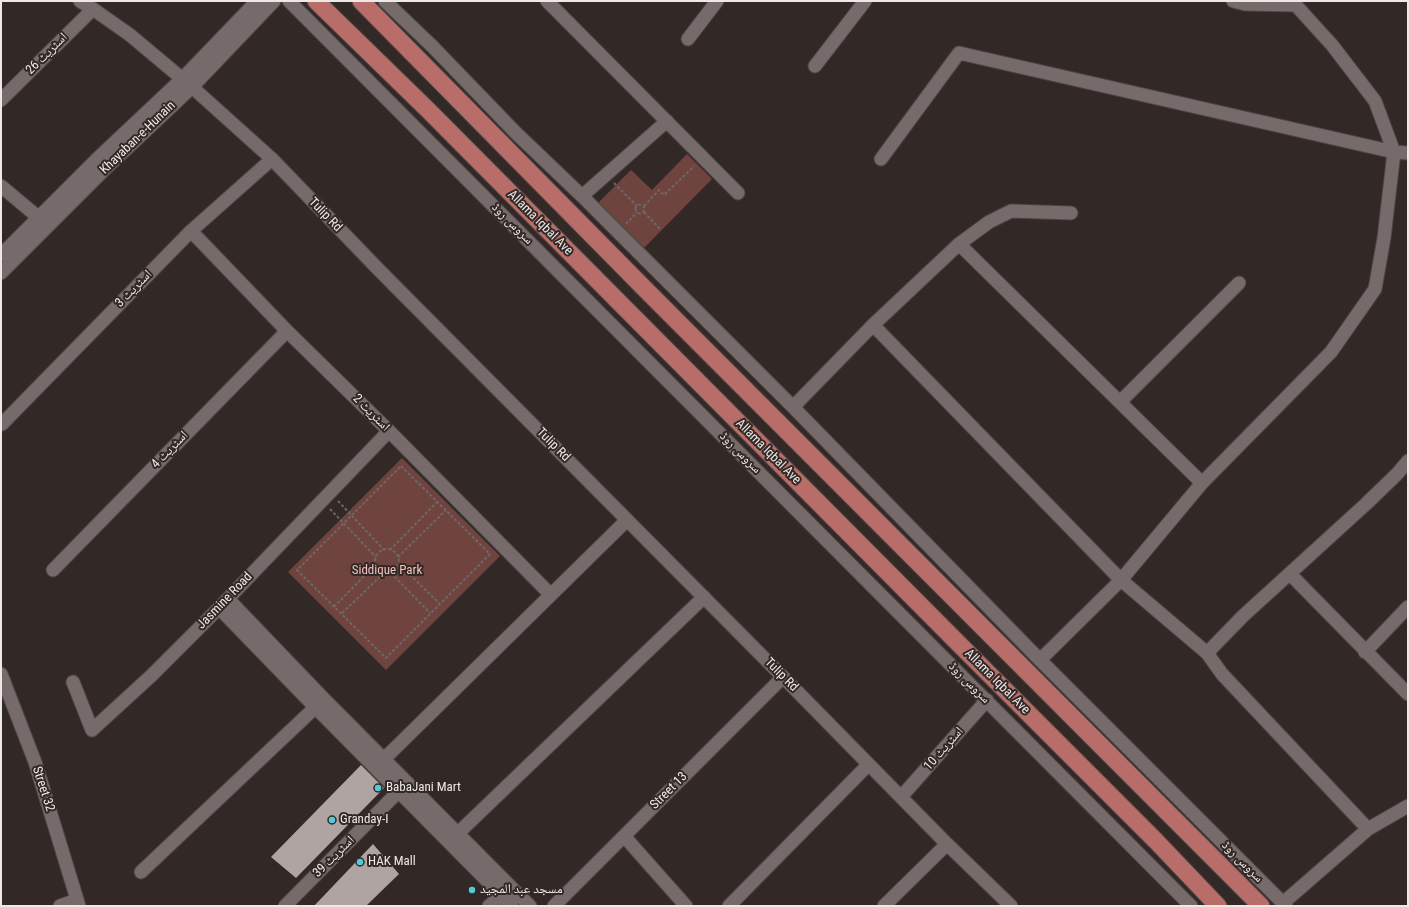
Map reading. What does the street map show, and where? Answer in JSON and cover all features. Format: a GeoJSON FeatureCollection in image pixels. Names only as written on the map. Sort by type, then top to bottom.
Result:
{"type":"FeatureCollection","features":[{"type":"Feature","properties":{"kind":"main road","name":"Allama Iqbal Ave"},"geometry":{"type":"LineString","coordinates":[[316,1],[428,110],[1218,906]]}},
{"type":"Feature","properties":{"kind":"main road"},"geometry":{"type":"LineString","coordinates":[[361,1],[650,294],[1261,906]]}},
{"type":"Feature","properties":{"kind":"street","name":"Tulip Rd"},"geometry":{"type":"LineString","coordinates":[[80,1],[130,35],[187,83],[272,160],[379,270],[784,677],[868,765],[1011,906]]}},
{"type":"Feature","properties":{"kind":"street","name":"Khayaban-e-Hunain"},"geometry":{"type":"LineString","coordinates":[[187,83],[257,1]]}},
{"type":"Feature","properties":{"kind":"street","name":"Khayaban-e-Hunain"},"geometry":{"type":"LineString","coordinates":[[1,255],[44,222],[106,168],[187,83],[274,1]]}},
{"type":"Feature","properties":{"kind":"street","name":"سروس روڈ"},"geometry":{"type":"LineString","coordinates":[[289,1],[1191,906]]}},
{"type":"Feature","properties":{"kind":"street","name":"سروس روڈ"},"geometry":{"type":"LineString","coordinates":[[385,1],[619,232],[793,407],[1040,660],[1285,904]]}},
{"type":"Feature","properties":{"kind":"street"},"geometry":{"type":"LineString","coordinates":[[547,1],[738,193]]}},
{"type":"Feature","properties":{"kind":"street"},"geometry":{"type":"LineString","coordinates":[[688,39],[717,1]]}},
{"type":"Feature","properties":{"kind":"street"},"geometry":{"type":"LineString","coordinates":[[815,66],[866,1]]}},
{"type":"Feature","properties":{"kind":"street"},"geometry":{"type":"LineString","coordinates":[[1040,660],[1121,580],[1202,483],[1331,352],[1375,289],[1384,238],[1394,152],[1375,101],[1332,45],[1294,3],[1245,4],[1233,1]]}},
{"type":"Feature","properties":{"kind":"street","name":"اسٹریٹ 26"},"geometry":{"type":"LineString","coordinates":[[2,97],[93,9]]}},
{"type":"Feature","properties":{"kind":"street"},"geometry":{"type":"LineString","coordinates":[[881,159],[959,53],[1394,152],[1408,153]]}},
{"type":"Feature","properties":{"kind":"street"},"geometry":{"type":"LineString","coordinates":[[582,196],[667,121]]}},
{"type":"Feature","properties":{"kind":"street","name":"اسٹریٹ 3"},"geometry":{"type":"LineString","coordinates":[[2,424],[191,231],[272,160]]}},
{"type":"Feature","properties":{"kind":"street"},"geometry":{"type":"LineString","coordinates":[[1,186],[44,222]]}},
{"type":"Feature","properties":{"kind":"street"},"geometry":{"type":"LineString","coordinates":[[793,407],[873,325],[959,244],[989,222],[1011,211],[1071,213]]}},
{"type":"Feature","properties":{"kind":"street","name":"Khayaban-e-Hunain"},"geometry":{"type":"LineString","coordinates":[[1,273],[44,222]]}},
{"type":"Feature","properties":{"kind":"street","name":"اسٹریٹ 2"},"geometry":{"type":"LineString","coordinates":[[191,231],[287,331],[551,595]]}},
{"type":"Feature","properties":{"kind":"street"},"geometry":{"type":"LineString","coordinates":[[959,244],[1202,483]]}},
{"type":"Feature","properties":{"kind":"street"},"geometry":{"type":"LineString","coordinates":[[1120,402],[1239,283]]}},
{"type":"Feature","properties":{"kind":"street"},"geometry":{"type":"LineString","coordinates":[[873,325],[1121,580],[1207,653],[1222,674],[1368,829]]}},
{"type":"Feature","properties":{"kind":"street","name":"اسٹریٹ 4"},"geometry":{"type":"LineString","coordinates":[[53,570],[287,331]]}},
{"type":"Feature","properties":{"kind":"street","name":"Jasmine Road"},"geometry":{"type":"LineString","coordinates":[[72,682],[92,730],[152,675],[389,432]]}},
{"type":"Feature","properties":{"kind":"street"},"geometry":{"type":"LineString","coordinates":[[1207,653],[1243,616],[1367,503],[1397,474],[1408,460]]}},
{"type":"Feature","properties":{"kind":"street"},"geometry":{"type":"LineString","coordinates":[[380,763],[627,520]]}},
{"type":"Feature","properties":{"kind":"street"},"geometry":{"type":"LineString","coordinates":[[1290,574],[1408,694]]}},
{"type":"Feature","properties":{"kind":"street"},"geometry":{"type":"LineString","coordinates":[[454,838],[704,597]]}},
{"type":"Feature","properties":{"kind":"street"},"geometry":{"type":"LineString","coordinates":[[223,603],[454,838],[512,906]]}},
{"type":"Feature","properties":{"kind":"street"},"geometry":{"type":"LineString","coordinates":[[1366,652],[1408,607]]}},
{"type":"Feature","properties":{"kind":"street","name":"Street 32"},"geometry":{"type":"LineString","coordinates":[[1,674],[4,692],[35,762],[78,903]]}},
{"type":"Feature","properties":{"kind":"street","name":"Street 13"},"geometry":{"type":"LineString","coordinates":[[554,906],[784,677]]}},
{"type":"Feature","properties":{"kind":"street","name":"اسٹریٹ 10"},"geometry":{"type":"LineString","coordinates":[[901,797],[987,700]]}},
{"type":"Feature","properties":{"kind":"street"},"geometry":{"type":"LineString","coordinates":[[141,872],[320,703]]}},
{"type":"Feature","properties":{"kind":"street"},"geometry":{"type":"LineString","coordinates":[[380,763],[399,792],[454,838],[530,906]]}},
{"type":"Feature","properties":{"kind":"street"},"geometry":{"type":"LineString","coordinates":[[729,906],[868,765]]}},
{"type":"Feature","properties":{"kind":"street","name":"اسٹریٹ 39"},"geometry":{"type":"LineString","coordinates":[[285,906],[399,792]]}},
{"type":"Feature","properties":{"kind":"street"},"geometry":{"type":"LineString","coordinates":[[1285,904],[1368,829],[1408,806]]}},
{"type":"Feature","properties":{"kind":"street"},"geometry":{"type":"LineString","coordinates":[[624,836],[686,906]]}},
{"type":"Feature","properties":{"kind":"street"},"geometry":{"type":"LineString","coordinates":[[884,906],[947,844]]}},
{"type":"Feature","properties":{"kind":"street"},"geometry":{"type":"LineString","coordinates":[[489,906],[502,895]]}},
{"type":"Feature","properties":{"kind":"street"},"geometry":{"type":"LineString","coordinates":[[60,906],[78,903]]}},
{"type":"Feature","properties":{"kind":"path"},"geometry":{"type":"LineString","coordinates":[[661,230],[644,212],[644,206],[659,190],[664,194],[703,157]]}},
{"type":"Feature","properties":{"kind":"path"},"geometry":{"type":"LineString","coordinates":[[606,174],[637,206],[637,212],[619,232]]}},
{"type":"Feature","properties":{"kind":"path"},"geometry":{"type":"LineString","coordinates":[[637,206],[644,206]]}},
{"type":"Feature","properties":{"kind":"path"},"geometry":{"type":"LineString","coordinates":[[637,212],[641,214],[644,212]]}},
{"type":"Feature","properties":{"kind":"path"},"geometry":{"type":"LineString","coordinates":[[401,466],[438,502],[490,554],[386,658],[297,570],[401,466]]}},
{"type":"Feature","properties":{"kind":"path"},"geometry":{"type":"LineString","coordinates":[[326,496],[351,516],[384,550]]}},
{"type":"Feature","properties":{"kind":"path"},"geometry":{"type":"LineString","coordinates":[[326,496],[343,523],[376,557]]}},
{"type":"Feature","properties":{"kind":"path"},"geometry":{"type":"LineString","coordinates":[[390,550],[438,502],[452,496]]}},
{"type":"Feature","properties":{"kind":"path"},"geometry":{"type":"LineString","coordinates":[[398,557],[446,510],[452,496]]}},
{"type":"Feature","properties":{"kind":"path"},"geometry":{"type":"LineString","coordinates":[[399,564],[391,573],[384,573],[376,564],[376,557],[384,550],[393,551],[398,557],[399,564],[439,603]]}},
{"type":"Feature","properties":{"kind":"path"},"geometry":{"type":"LineString","coordinates":[[334,607],[376,564]]}},
{"type":"Feature","properties":{"kind":"path"},"geometry":{"type":"LineString","coordinates":[[342,613],[384,573]]}},
{"type":"Feature","properties":{"kind":"path"},"geometry":{"type":"LineString","coordinates":[[391,573],[430,613]]}},
{"type":"Feature","properties":{"kind":"green space"},"geometry":{"type":"Polygon","coordinates":[[[687,154],[712,179],[644,248],[598,203],[631,170],[652,190],[687,154]]]}},
{"type":"Feature","properties":{"kind":"green space","name":"Siddique Park"},"geometry":{"type":"Polygon","coordinates":[[[402,458],[500,556],[386,670],[288,572],[402,458]]]}},
{"type":"Feature","properties":{"kind":"building"},"geometry":{"type":"Polygon","coordinates":[[[361,765],[384,788],[296,878],[271,857],[361,765]]]}},
{"type":"Feature","properties":{"kind":"building"},"geometry":{"type":"Polygon","coordinates":[[[373,844],[399,874],[366,906],[314,906],[373,844]]]}},
{"type":"Feature","properties":{"kind":"place","name":"BabaJani Mart"},"geometry":{"type":"Point","coordinates":[378,788]}},
{"type":"Feature","properties":{"kind":"place","name":"Granday-I"},"geometry":{"type":"Point","coordinates":[332,820]}},
{"type":"Feature","properties":{"kind":"place","name":"HAK Mall"},"geometry":{"type":"Point","coordinates":[360,862]}},
{"type":"Feature","properties":{"kind":"place","name":"مسجد عبد المجید"},"geometry":{"type":"Point","coordinates":[472,890]}}]}
